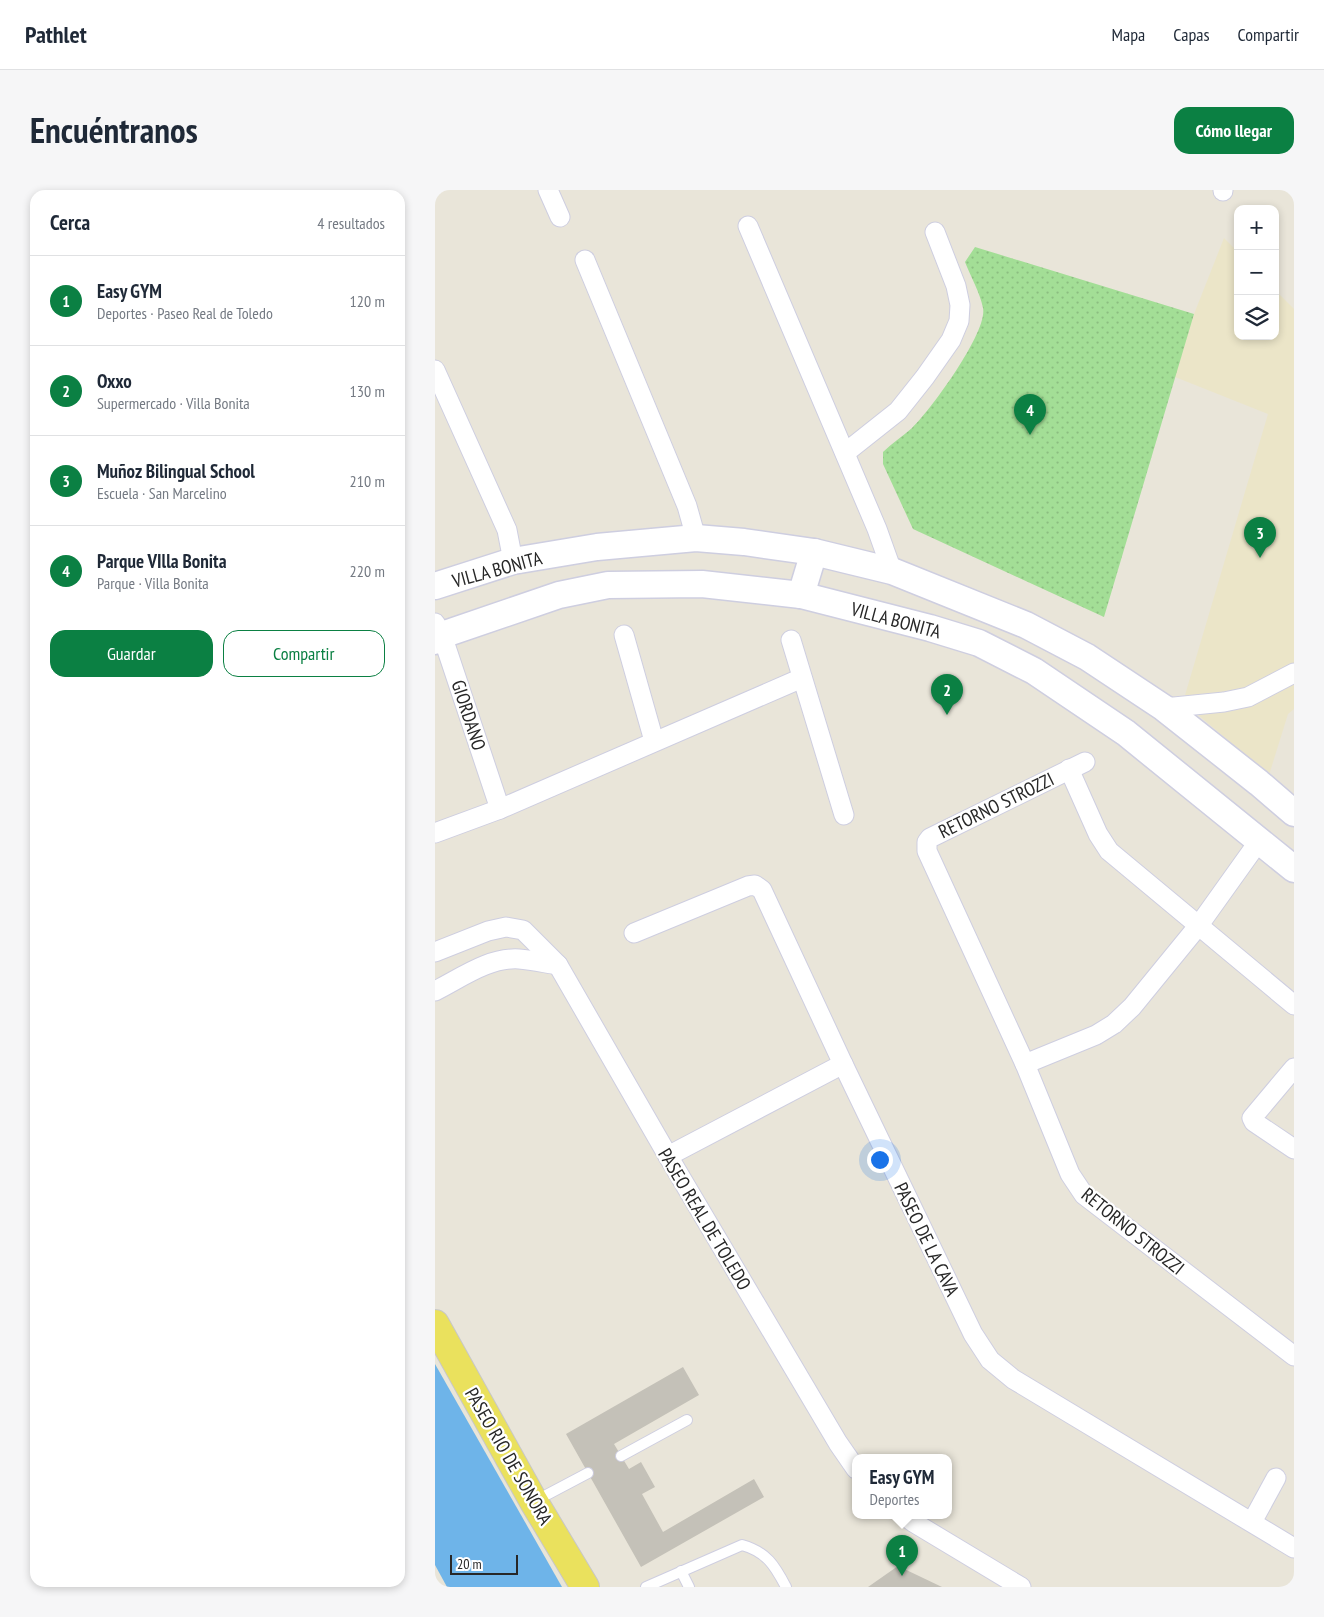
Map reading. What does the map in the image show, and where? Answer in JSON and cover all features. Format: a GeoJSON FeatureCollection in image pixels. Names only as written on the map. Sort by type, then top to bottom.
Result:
{"type":"FeatureCollection","features":[{"type":"Feature","properties":{"kind":"main road","name":"PASEO RIO DE SONORA"},"geometry":{"type":"LineString","coordinates":[[435,1324],[585,1587]]}},
{"type":"Feature","properties":{"kind":"street"},"geometry":{"type":"LineString","coordinates":[[548,190],[561,217]]}},
{"type":"Feature","properties":{"kind":"street"},"geometry":{"type":"LineString","coordinates":[[748,226],[877,529],[892,570]]}},
{"type":"Feature","properties":{"kind":"street"},"geometry":{"type":"LineString","coordinates":[[845,453],[898,411],[951,340],[959,321],[960,305],[956,286],[935,232]]}},
{"type":"Feature","properties":{"kind":"street"},"geometry":{"type":"LineString","coordinates":[[585,260],[687,506],[696,538]]}},
{"type":"Feature","properties":{"kind":"street"},"geometry":{"type":"LineString","coordinates":[[435,370],[507,530],[513,561]]}},
{"type":"Feature","properties":{"kind":"street","name":"VILLA BONITA"},"geometry":{"type":"LineString","coordinates":[[435,586],[513,561],[597,547],[696,538],[744,542],[814,552],[892,570],[1026,625],[1087,658],[1164,708],[1294,813]]}},
{"type":"Feature","properties":{"kind":"street"},"geometry":{"type":"LineString","coordinates":[[801,595],[814,552]]}},
{"type":"Feature","properties":{"kind":"street","name":"VILLA BONITA"},"geometry":{"type":"LineString","coordinates":[[437,633],[559,595],[608,586],[702,584],[801,595],[930,628],[979,643],[1035,671],[1126,733],[1294,869]]}},
{"type":"Feature","properties":{"kind":"street","name":"GIORDANO"},"geometry":{"type":"LineString","coordinates":[[437,633],[500,809]]}},
{"type":"Feature","properties":{"kind":"street"},"geometry":{"type":"LineString","coordinates":[[624,635],[654,741]]}},
{"type":"Feature","properties":{"kind":"street"},"geometry":{"type":"LineString","coordinates":[[791,640],[844,815]]}},
{"type":"Feature","properties":{"kind":"street"},"geometry":{"type":"LineString","coordinates":[[1164,708],[1248,698],[1294,673]]}},
{"type":"Feature","properties":{"kind":"street"},"geometry":{"type":"LineString","coordinates":[[435,833],[500,809],[802,678]]}},
{"type":"Feature","properties":{"kind":"street","name":"RETORNO STROZZI"},"geometry":{"type":"LineString","coordinates":[[1294,1005],[1109,851],[1097,834],[1077,766],[930,838],[927,842],[927,851],[1025,1064],[1070,1174],[1084,1195],[1294,1356]]}},
{"type":"Feature","properties":{"kind":"street"},"geometry":{"type":"LineString","coordinates":[[1025,1064],[1096,1035],[1114,1024],[1132,1007],[1199,925],[1259,841]]}},
{"type":"Feature","properties":{"kind":"street","name":"PASEO DE LA CAVA"},"geometry":{"type":"LineString","coordinates":[[634,933],[748,886],[755,885],[762,890],[843,1064],[973,1334],[990,1360],[1013,1379],[1294,1548]]}},
{"type":"Feature","properties":{"kind":"street","name":"PASEO REAL DE TOLEDO"},"geometry":{"type":"LineString","coordinates":[[435,952],[488,931],[506,927],[523,930],[558,965],[667,1156],[838,1443],[852,1463]]}},
{"type":"Feature","properties":{"kind":"street"},"geometry":{"type":"LineString","coordinates":[[435,991],[489,963],[502,960],[519,959],[558,965]]}},
{"type":"Feature","properties":{"kind":"street"},"geometry":{"type":"LineString","coordinates":[[667,1156],[843,1064]]}},
{"type":"Feature","properties":{"kind":"street"},"geometry":{"type":"LineString","coordinates":[[1294,1068],[1252,1118],[1254,1122],[1294,1150]]}},
{"type":"Feature","properties":{"kind":"street"},"geometry":{"type":"LineString","coordinates":[[1252,1522],[1276,1478]]}},
{"type":"Feature","properties":{"kind":"street"},"geometry":{"type":"LineString","coordinates":[[909,1519],[1021,1587]]}},
{"type":"Feature","properties":{"kind":"lane"},"geometry":{"type":"LineString","coordinates":[[621,1456],[687,1420]]}},
{"type":"Feature","properties":{"kind":"lane"},"geometry":{"type":"LineString","coordinates":[[535,1502],[588,1473]]}},
{"type":"Feature","properties":{"kind":"lane"},"geometry":{"type":"LineString","coordinates":[[646,1587],[742,1545],[757,1549],[776,1567],[786,1587]]}},
{"type":"Feature","properties":{"kind":"lane"},"geometry":{"type":"LineString","coordinates":[[681,1571],[689,1587]]}},
{"type":"Feature","properties":{"kind":"shaded area"},"geometry":{"type":"Polygon","coordinates":[[[1224,238],[1234,248],[1234,340],[1279,340],[1279,294],[1294,309],[1294,709],[1288,714],[1269,775],[1183,702],[1268,414],[1170,375],[1224,238]]]}},
{"type":"Feature","properties":{"kind":"green space"},"geometry":{"type":"Polygon","coordinates":[[[975,247],[1194,314],[1104,617],[913,529],[883,464],[883,452],[912,428],[944,389],[977,334],[982,319],[982,302],[965,262],[975,247]]]}},
{"type":"Feature","properties":{"kind":"water"},"geometry":{"type":"Polygon","coordinates":[[[435,1364],[562,1587],[447,1587],[435,1565],[435,1364]]]}},
{"type":"Feature","properties":{"kind":"building"},"geometry":{"type":"Polygon","coordinates":[[[683,1367],[699,1395],[614,1444],[629,1469],[641,1462],[655,1487],[642,1494],[663,1532],[754,1479],[764,1497],[641,1567],[566,1434],[683,1367]]]}},
{"type":"Feature","properties":{"kind":"building"},"geometry":{"type":"Polygon","coordinates":[[[898,1566],[942,1587],[868,1587],[898,1566]]]}},
{"type":"Feature","properties":{"kind":"place","name":"Parque VIlla Bonita"},"geometry":{"type":"Point","coordinates":[1030,435]}},
{"type":"Feature","properties":{"kind":"place","name":"Muñoz Bilingual School"},"geometry":{"type":"Point","coordinates":[1260,558]}},
{"type":"Feature","properties":{"kind":"place","name":"Oxxo"},"geometry":{"type":"Point","coordinates":[947,715]}},
{"type":"Feature","properties":{"kind":"place","name":"Easy GYM"},"geometry":{"type":"Point","coordinates":[902,1576]}}]}
